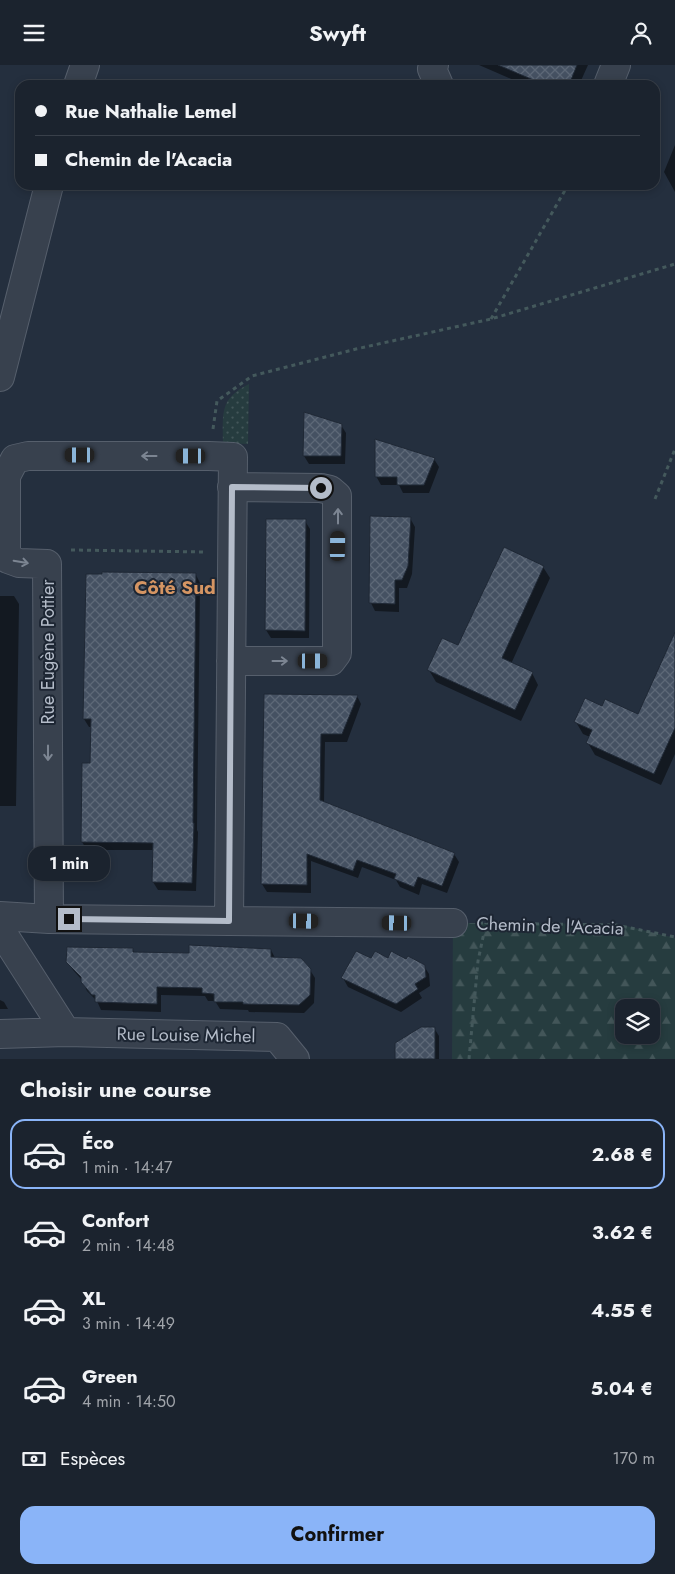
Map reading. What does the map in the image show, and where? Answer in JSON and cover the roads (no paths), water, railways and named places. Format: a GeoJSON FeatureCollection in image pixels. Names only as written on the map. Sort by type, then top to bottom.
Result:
{"type":"FeatureCollection","features":[{"type":"Feature","properties":{"kind":"street"},"geometry":{"type":"LineString","coordinates":[[80,80],[85,65]]}},
{"type":"Feature","properties":{"kind":"street"},"geometry":{"type":"LineString","coordinates":[[610,80],[616,65]]}},
{"type":"Feature","properties":{"kind":"street"},"geometry":{"type":"LineString","coordinates":[[0,377],[48,190]]}},
{"type":"Feature","properties":{"kind":"street","name":"Rue Eugène Pottier"},"geometry":{"type":"LineString","coordinates":[[49,919],[47,564],[19,563],[8,559],[6,549],[6,476],[15,459],[28,456],[221,457],[232,487]]}},
{"type":"Feature","properties":{"kind":"street"},"geometry":{"type":"LineString","coordinates":[[229,921],[232,487],[321,488],[330,490],[337,497],[337,653],[331,661],[231,661]]}},
{"type":"Feature","properties":{"kind":"street"},"geometry":{"type":"LineString","coordinates":[[0,916],[49,919],[453,923]]}},
{"type":"Feature","properties":{"kind":"street"},"geometry":{"type":"LineString","coordinates":[[0,929],[66,1032]]}},
{"type":"Feature","properties":{"kind":"street","name":"Rue Louise Michel"},"geometry":{"type":"LineString","coordinates":[[0,1034],[66,1032],[277,1037],[295,1059]]}},
{"type":"Feature","properties":{"kind":"district","name":"Côté Sud"},"geometry":{"type":"Point","coordinates":[175,587]}}]}
